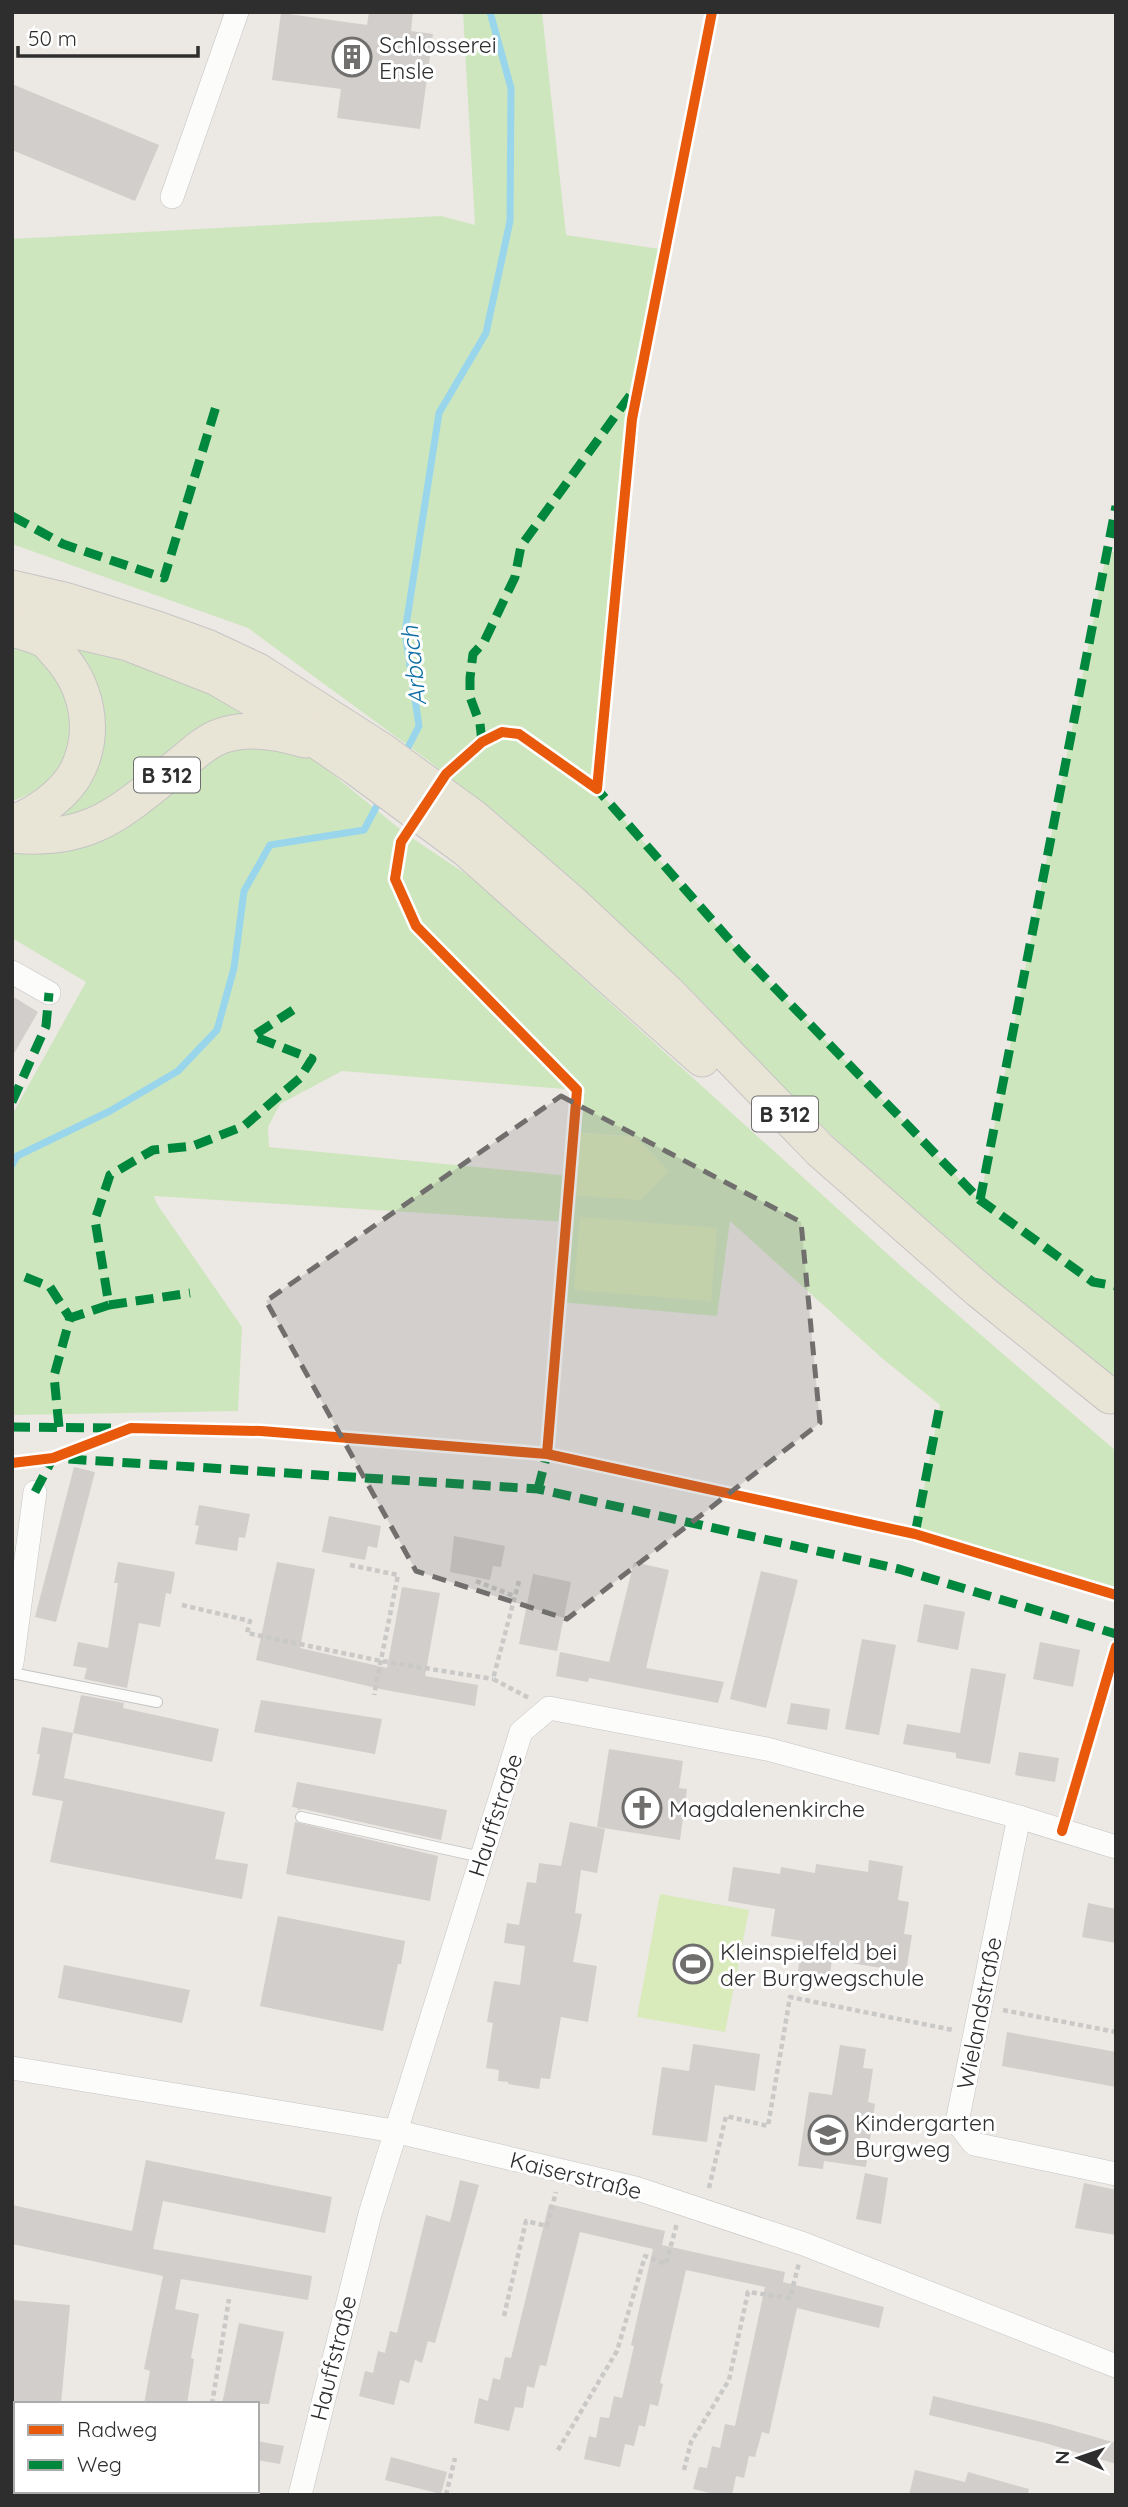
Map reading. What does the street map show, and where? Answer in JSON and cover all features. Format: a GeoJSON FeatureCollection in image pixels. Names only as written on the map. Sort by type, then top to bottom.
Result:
{"type":"FeatureCollection","features":[{"type":"Feature","properties":{"kind":"main road"},"geometry":{"type":"LineString","coordinates":[[12,568],[64,600]]}},
{"type":"Feature","properties":{"kind":"main road","name":"B 312"},"geometry":{"type":"LineString","coordinates":[[12,588],[64,600],[209,648],[258,671],[381,750],[470,833],[669,1029],[984,1319],[1047,1368],[1113,1398]]}},
{"type":"Feature","properties":{"kind":"main road","name":"B 312"},"geometry":{"type":"LineString","coordinates":[[12,620],[32,621],[128,643],[217,678],[272,710],[355,767],[470,833]]}},
{"type":"Feature","properties":{"kind":"main road"},"geometry":{"type":"LineString","coordinates":[[12,628],[46,641],[69,666],[84,694],[88,734],[78,769],[64,789],[33,813],[12,824]]}},
{"type":"Feature","properties":{"kind":"main road","name":"B 312"},"geometry":{"type":"LineString","coordinates":[[12,835],[58,836],[87,829],[114,816],[199,748],[222,736],[249,731],[283,733],[325,746]]}},
{"type":"Feature","properties":{"kind":"street"},"geometry":{"type":"LineString","coordinates":[[172,197],[237,12]]}},
{"type":"Feature","properties":{"kind":"street"},"geometry":{"type":"LineString","coordinates":[[12,972],[49,993]]}},
{"type":"Feature","properties":{"kind":"street"},"geometry":{"type":"LineString","coordinates":[[12,1663],[34,1492]]}},
{"type":"Feature","properties":{"kind":"street"},"geometry":{"type":"LineString","coordinates":[[549,1709],[766,1749],[1019,1817],[1116,1847]]}},
{"type":"Feature","properties":{"kind":"street","name":"Hauffstraße"},"geometry":{"type":"LineString","coordinates":[[300,2495],[370,2214],[394,2131],[521,1732],[549,1709]]}},
{"type":"Feature","properties":{"kind":"street","name":"Wielandstraße"},"geometry":{"type":"LineString","coordinates":[[1019,1817],[957,2122],[974,2144],[1116,2174]]}},
{"type":"Feature","properties":{"kind":"street","name":"Kaiserstraße"},"geometry":{"type":"LineString","coordinates":[[12,2068],[394,2131],[635,2188],[804,2244],[1116,2366]]}},
{"type":"Feature","properties":{"kind":"lane"},"geometry":{"type":"LineString","coordinates":[[12,1673],[157,1702]]}},
{"type":"Feature","properties":{"kind":"lane"},"geometry":{"type":"LineString","coordinates":[[301,1817],[481,1857]]}},
{"type":"Feature","properties":{"kind":"path"},"geometry":{"type":"LineString","coordinates":[[349,1565],[398,1575],[374,1695]]}},
{"type":"Feature","properties":{"kind":"path"},"geometry":{"type":"LineString","coordinates":[[476,1581],[514,1596]]}},
{"type":"Feature","properties":{"kind":"path"},"geometry":{"type":"LineString","coordinates":[[493,1679],[519,1581]]}},
{"type":"Feature","properties":{"kind":"path"},"geometry":{"type":"LineString","coordinates":[[182,1605],[250,1621],[247,1633],[381,1661],[493,1679],[549,1709]]}},
{"type":"Feature","properties":{"kind":"path"},"geometry":{"type":"LineString","coordinates":[[558,2450],[617,2351],[645,2256],[666,2264],[692,2207],[726,2116],[768,2126],[790,1997],[975,2034]]}},
{"type":"Feature","properties":{"kind":"path"},"geometry":{"type":"LineString","coordinates":[[981,2005],[1116,2032]]}},
{"type":"Feature","properties":{"kind":"path"},"geometry":{"type":"LineString","coordinates":[[504,2316],[526,2221],[547,2226],[561,2171]]}},
{"type":"Feature","properties":{"kind":"path"},"geometry":{"type":"LineString","coordinates":[[684,2470],[691,2442],[729,2380],[748,2292],[790,2298],[804,2244]]}},
{"type":"Feature","properties":{"kind":"path"},"geometry":{"type":"LineString","coordinates":[[212,2402],[229,2299]]}},
{"type":"Feature","properties":{"kind":"path"},"geometry":{"type":"LineString","coordinates":[[446,2495],[455,2458]]}},
{"type":"Feature","properties":{"kind":"highlighted area"},"geometry":{"type":"Polygon","coordinates":[[[561,1096],[801,1222],[820,1423],[567,1619],[416,1571],[266,1301],[561,1096]]]}},
{"type":"Feature","properties":{"kind":"green space"},"geometry":{"type":"Polygon","coordinates":[[[463,12],[542,12],[566,235],[666,250],[632,422],[597,789],[741,953],[980,1200],[1107,550],[1116,553],[1116,1378],[1007,1301],[480,802],[429,761],[248,628],[12,544],[12,239],[441,216],[475,225],[463,12]]]}},
{"type":"Feature","properties":{"kind":"green space"},"geometry":{"type":"Polygon","coordinates":[[[12,641],[37,652],[56,670],[69,708],[71,725],[64,758],[55,772],[44,784],[12,801],[12,641]]]}},
{"type":"Feature","properties":{"kind":"green space"},"geometry":{"type":"Polygon","coordinates":[[[60,643],[166,670],[247,707],[246,717],[212,722],[191,732],[142,776],[101,802],[60,823],[54,809],[87,772],[60,643]]]}},
{"type":"Feature","properties":{"kind":"green space"},"geometry":{"type":"Polygon","coordinates":[[[267,741],[308,754],[406,834],[472,878],[902,1267],[1116,1451],[1116,1597],[915,1534],[940,1405],[883,1359],[730,1221],[717,1316],[560,1302],[566,1222],[154,1196],[242,1327],[238,1411],[14,1415],[12,1422],[12,1115],[86,982],[12,938],[12,853],[86,846],[227,745],[267,741]],[[342,1071],[280,1104],[268,1127],[269,1147],[570,1176],[569,1195],[636,1137],[574,1132],[577,1090],[342,1071]]]}},
{"type":"Feature","properties":{"kind":"green space"},"geometry":{"type":"Polygon","coordinates":[[[574,1132],[636,1137],[669,1171],[641,1200],[569,1195],[574,1132]]]}},
{"type":"Feature","properties":{"kind":"green space"},"geometry":{"type":"Polygon","coordinates":[[[580,1217],[717,1228],[711,1301],[574,1290],[580,1217]]]}},
{"type":"Feature","properties":{"kind":"green space","name":"Kleinspielfeld bei der Burgwegschule"},"geometry":{"type":"Polygon","coordinates":[[[660,1894],[749,1910],[725,2032],[637,2017],[660,1894]]]}},
{"type":"Feature","properties":{"kind":"building","name":"Schlosserei Ensle"},"geometry":{"type":"Polygon","coordinates":[[[369,12],[413,12],[411,31],[433,34],[420,129],[337,118],[341,89],[272,80],[281,13],[367,25],[369,12]]]}},
{"type":"Feature","properties":{"kind":"building"},"geometry":{"type":"Polygon","coordinates":[[[12,84],[159,145],[135,201],[12,150],[12,84]]]}},
{"type":"Feature","properties":{"kind":"building"},"geometry":{"type":"Polygon","coordinates":[[[12,996],[38,1012],[12,1057],[12,996]]]}},
{"type":"Feature","properties":{"kind":"building"},"geometry":{"type":"Polygon","coordinates":[[[74,1467],[95,1472],[56,1622],[35,1617],[74,1467]]]}},
{"type":"Feature","properties":{"kind":"building"},"geometry":{"type":"Polygon","coordinates":[[[199,1505],[250,1514],[245,1538],[239,1537],[237,1551],[195,1544],[199,1526],[195,1525],[199,1505]]]}},
{"type":"Feature","properties":{"kind":"building"},"geometry":{"type":"Polygon","coordinates":[[[329,1516],[381,1526],[377,1548],[368,1546],[365,1560],[322,1552],[329,1516]]]}},
{"type":"Feature","properties":{"kind":"building"},"geometry":{"type":"Polygon","coordinates":[[[454,1536],[505,1546],[501,1567],[493,1566],[490,1580],[450,1572],[454,1536]]]}},
{"type":"Feature","properties":{"kind":"building"},"geometry":{"type":"Polygon","coordinates":[[[118,1562],[175,1572],[171,1594],[166,1593],[160,1627],[139,1623],[127,1688],[84,1679],[87,1668],[73,1666],[78,1642],[108,1648],[118,1583],[114,1583],[118,1562]]]}},
{"type":"Feature","properties":{"kind":"building"},"geometry":{"type":"Polygon","coordinates":[[[277,1562],[315,1569],[300,1648],[387,1668],[402,1587],[440,1593],[425,1676],[478,1685],[475,1706],[385,1690],[256,1660],[277,1562]]]}},
{"type":"Feature","properties":{"kind":"building"},"geometry":{"type":"Polygon","coordinates":[[[634,1562],[669,1570],[646,1668],[724,1682],[718,1703],[589,1678],[588,1682],[556,1676],[560,1652],[609,1662],[634,1562]]]}},
{"type":"Feature","properties":{"kind":"building"},"geometry":{"type":"Polygon","coordinates":[[[761,1571],[798,1580],[766,1708],[730,1699],[761,1571]]]}},
{"type":"Feature","properties":{"kind":"building"},"geometry":{"type":"Polygon","coordinates":[[[533,1574],[571,1582],[557,1651],[519,1644],[533,1574]]]}},
{"type":"Feature","properties":{"kind":"building"},"geometry":{"type":"Polygon","coordinates":[[[924,1604],[965,1612],[958,1650],[917,1642],[924,1604]]]}},
{"type":"Feature","properties":{"kind":"building"},"geometry":{"type":"Polygon","coordinates":[[[862,1639],[896,1645],[879,1735],[845,1729],[862,1639]]]}},
{"type":"Feature","properties":{"kind":"building"},"geometry":{"type":"Polygon","coordinates":[[[1040,1642],[1080,1650],[1073,1687],[1033,1679],[1040,1642]]]}},
{"type":"Feature","properties":{"kind":"building"},"geometry":{"type":"Polygon","coordinates":[[[971,1668],[1006,1674],[990,1764],[956,1758],[956,1753],[903,1744],[907,1724],[960,1733],[971,1668]]]}},
{"type":"Feature","properties":{"kind":"building"},"geometry":{"type":"Polygon","coordinates":[[[81,1695],[124,1703],[123,1708],[219,1729],[212,1762],[73,1733],[81,1695]]]}},
{"type":"Feature","properties":{"kind":"building"},"geometry":{"type":"Polygon","coordinates":[[[261,1700],[382,1719],[375,1754],[254,1732],[261,1700]]]}},
{"type":"Feature","properties":{"kind":"building"},"geometry":{"type":"Polygon","coordinates":[[[791,1703],[830,1709],[827,1730],[787,1724],[791,1703]]]}},
{"type":"Feature","properties":{"kind":"building"},"geometry":{"type":"Polygon","coordinates":[[[42,1727],[73,1733],[64,1778],[225,1812],[215,1859],[248,1864],[242,1899],[50,1862],[63,1801],[32,1795],[42,1727]]]}},
{"type":"Feature","properties":{"kind":"building","name":"Magdalenenkirche"},"geometry":{"type":"Polygon","coordinates":[[[609,1749],[683,1761],[679,1788],[687,1789],[680,1840],[597,1827],[609,1749]]]}},
{"type":"Feature","properties":{"kind":"building"},"geometry":{"type":"Polygon","coordinates":[[[1019,1752],[1059,1758],[1055,1782],[1015,1775],[1019,1752]]]}},
{"type":"Feature","properties":{"kind":"building"},"geometry":{"type":"Polygon","coordinates":[[[297,1782],[447,1810],[441,1840],[303,1809],[297,1810],[298,1808],[292,1807],[297,1782]]]}},
{"type":"Feature","properties":{"kind":"building"},"geometry":{"type":"Polygon","coordinates":[[[295,1822],[438,1856],[430,1901],[286,1874],[295,1822]]]}},
{"type":"Feature","properties":{"kind":"building"},"geometry":{"type":"Polygon","coordinates":[[[570,1822],[605,1829],[597,1873],[581,1870],[575,1913],[582,1914],[573,1962],[597,1966],[588,2022],[561,2017],[550,2079],[541,2078],[539,2089],[508,2084],[498,2081],[499,2070],[486,2068],[493,2023],[487,2022],[494,1981],[520,1985],[525,1946],[504,1943],[507,1923],[519,1925],[527,1882],[536,1883],[539,1863],[561,1866],[570,1822]]]}},
{"type":"Feature","properties":{"kind":"building"},"geometry":{"type":"Polygon","coordinates":[[[869,1860],[903,1866],[898,1900],[909,1902],[904,1934],[912,1935],[906,1972],[832,1960],[829,1981],[797,1976],[803,1941],[771,1936],[775,1909],[728,1901],[733,1867],[780,1874],[781,1867],[815,1873],[816,1864],[868,1872],[869,1860]]]}},
{"type":"Feature","properties":{"kind":"building"},"geometry":{"type":"Polygon","coordinates":[[[1088,1903],[1116,1909],[1116,1943],[1082,1937],[1088,1903]]]}},
{"type":"Feature","properties":{"kind":"building"},"geometry":{"type":"Polygon","coordinates":[[[278,1916],[405,1941],[383,2031],[260,2006],[278,1916]]]}},
{"type":"Feature","properties":{"kind":"building"},"geometry":{"type":"Polygon","coordinates":[[[64,1965],[190,1990],[182,2023],[58,1998],[64,1965]]]}},
{"type":"Feature","properties":{"kind":"building"},"geometry":{"type":"Polygon","coordinates":[[[1007,2032],[1116,2052],[1116,2087],[1002,2066],[1007,2032]]]}},
{"type":"Feature","properties":{"kind":"building"},"geometry":{"type":"Polygon","coordinates":[[[693,2044],[760,2054],[755,2091],[715,2085],[707,2142],[652,2135],[662,2067],[689,2071],[693,2044]]]}},
{"type":"Feature","properties":{"kind":"building"},"geometry":{"type":"Polygon","coordinates":[[[840,2045],[866,2049],[863,2068],[873,2069],[868,2102],[875,2104],[866,2167],[824,2161],[823,2169],[798,2166],[809,2092],[832,2095],[840,2045]]]}},
{"type":"Feature","properties":{"kind":"building"},"geometry":{"type":"Polygon","coordinates":[[[146,2160],[332,2197],[325,2233],[163,2201],[153,2249],[312,2276],[308,2300],[181,2279],[175,2309],[199,2314],[191,2358],[194,2359],[187,2402],[144,2402],[150,2371],[144,2369],[163,2276],[12,2244],[12,2205],[132,2231],[146,2160]]]}},
{"type":"Feature","properties":{"kind":"building"},"geometry":{"type":"Polygon","coordinates":[[[865,2173],[888,2178],[881,2224],[856,2219],[865,2173]]]}},
{"type":"Feature","properties":{"kind":"building"},"geometry":{"type":"Polygon","coordinates":[[[460,2180],[479,2185],[435,2343],[428,2341],[422,2363],[415,2360],[409,2383],[400,2380],[394,2405],[359,2396],[365,2371],[373,2373],[378,2351],[385,2353],[390,2331],[397,2333],[426,2215],[450,2222],[460,2180]]]}},
{"type":"Feature","properties":{"kind":"building"},"geometry":{"type":"Polygon","coordinates":[[[1084,2183],[1116,2190],[1116,2235],[1075,2228],[1084,2183]]]}},
{"type":"Feature","properties":{"kind":"building"},"geometry":{"type":"Polygon","coordinates":[[[549,2204],[665,2231],[662,2245],[785,2272],[783,2282],[884,2307],[879,2328],[797,2308],[769,2434],[762,2432],[755,2457],[749,2456],[744,2478],[736,2476],[732,2495],[718,2495],[693,2489],[699,2467],[707,2468],[712,2446],[720,2448],[725,2424],[735,2426],[765,2287],[686,2270],[660,2383],[663,2384],[658,2406],[650,2404],[645,2427],[639,2425],[634,2446],[625,2444],[620,2467],[584,2459],[589,2436],[596,2438],[600,2417],[609,2418],[614,2396],[622,2398],[653,2249],[580,2232],[546,2366],[540,2365],[534,2388],[527,2386],[523,2408],[515,2407],[509,2431],[474,2423],[479,2398],[488,2401],[493,2378],[500,2380],[505,2357],[511,2358],[549,2204]]]}},
{"type":"Feature","properties":{"kind":"building"},"geometry":{"type":"Polygon","coordinates":[[[12,2300],[70,2305],[61,2402],[12,2404],[12,2300]]]}},
{"type":"Feature","properties":{"kind":"building"},"geometry":{"type":"Polygon","coordinates":[[[239,2323],[284,2332],[269,2404],[222,2402],[239,2323]]]}},
{"type":"Feature","properties":{"kind":"building"},"geometry":{"type":"Polygon","coordinates":[[[933,2396],[1116,2443],[1116,2464],[1045,2443],[929,2415],[933,2396]]]}},
{"type":"Feature","properties":{"kind":"building"},"geometry":{"type":"Polygon","coordinates":[[[259,2441],[284,2446],[280,2464],[259,2460],[259,2441]]]}},
{"type":"Feature","properties":{"kind":"building"},"geometry":{"type":"Polygon","coordinates":[[[391,2457],[447,2472],[441,2494],[385,2480],[391,2457]]]}},
{"type":"Feature","properties":{"kind":"building"},"geometry":{"type":"Polygon","coordinates":[[[915,2470],[965,2482],[968,2472],[1029,2489],[1028,2495],[909,2495],[915,2470]]]}},
{"type":"Feature","properties":{"kind":"waterway","name":"Arbach"},"geometry":{"type":"LineString","coordinates":[[404,755],[419,726],[405,632],[439,413],[486,333],[510,221],[511,88],[490,12]]}},
{"type":"Feature","properties":{"kind":"waterway","name":"Arbach"},"geometry":{"type":"LineString","coordinates":[[12,1165],[17,1156],[110,1111],[178,1071],[217,1030],[234,968],[244,891],[270,845],[364,830],[380,800]]}},
{"type":"Feature","properties":{"kind":"marked path"},"geometry":{"type":"LineString","coordinates":[[482,742],[480,724],[470,697],[473,654],[484,642],[515,577],[521,546],[634,390]]}},
{"type":"Feature","properties":{"kind":"marked path"},"geometry":{"type":"LineString","coordinates":[[12,516],[63,544],[164,578],[217,403]]}},
{"type":"Feature","properties":{"kind":"marked path"},"geometry":{"type":"LineString","coordinates":[[980,1200],[1116,506]]}},
{"type":"Feature","properties":{"kind":"marked path"},"geometry":{"type":"LineString","coordinates":[[597,783],[597,789],[741,953],[980,1200],[1093,1282],[1116,1286]]}},
{"type":"Feature","properties":{"kind":"marked path"},"geometry":{"type":"LineString","coordinates":[[12,1102],[46,1026],[49,993]]}},
{"type":"Feature","properties":{"kind":"marked path"},"geometry":{"type":"LineString","coordinates":[[59,1427],[54,1376],[70,1318],[109,1305],[95,1220],[110,1175],[153,1150],[193,1146],[244,1126],[300,1078],[312,1059],[253,1036],[293,1010]]}},
{"type":"Feature","properties":{"kind":"marked path"},"geometry":{"type":"LineString","coordinates":[[25,1277],[50,1287],[70,1318]]}},
{"type":"Feature","properties":{"kind":"marked path"},"geometry":{"type":"LineString","coordinates":[[109,1305],[190,1293]]}},
{"type":"Feature","properties":{"kind":"marked path"},"geometry":{"type":"LineString","coordinates":[[915,1534],[940,1405]]}},
{"type":"Feature","properties":{"kind":"marked path"},"geometry":{"type":"LineString","coordinates":[[12,1427],[117,1428]]}},
{"type":"Feature","properties":{"kind":"marked path"},"geometry":{"type":"LineString","coordinates":[[538,1489],[547,1454]]}},
{"type":"Feature","properties":{"kind":"marked path"},"geometry":{"type":"LineString","coordinates":[[35,1492],[53,1458],[538,1489],[899,1569],[1116,1634]]}},
{"type":"Feature","properties":{"kind":"cycle path"},"geometry":{"type":"LineString","coordinates":[[547,1454],[577,1090],[416,926],[395,879],[401,842],[446,774],[482,742],[502,732],[519,734],[597,789],[632,419],[712,12]]}},
{"type":"Feature","properties":{"kind":"cycle path"},"geometry":{"type":"LineString","coordinates":[[12,1463],[53,1458],[131,1428],[261,1431],[547,1454],[915,1534],[1116,1595]]}},
{"type":"Feature","properties":{"kind":"cycle path"},"geometry":{"type":"LineString","coordinates":[[1062,1831],[1116,1647]]}},
{"type":"Feature","properties":{"kind":"place","name":"Schlosserei Ensle"},"geometry":{"type":"Point","coordinates":[352,57]}},
{"type":"Feature","properties":{"kind":"place","name":"Magdalenenkirche"},"geometry":{"type":"Point","coordinates":[642,1808]}},
{"type":"Feature","properties":{"kind":"place","name":"Kleinspielfeld bei der Burgwegschule"},"geometry":{"type":"Point","coordinates":[693,1964]}},
{"type":"Feature","properties":{"kind":"place","name":"Kindergarten Burgweg"},"geometry":{"type":"Point","coordinates":[828,2135]}}]}
